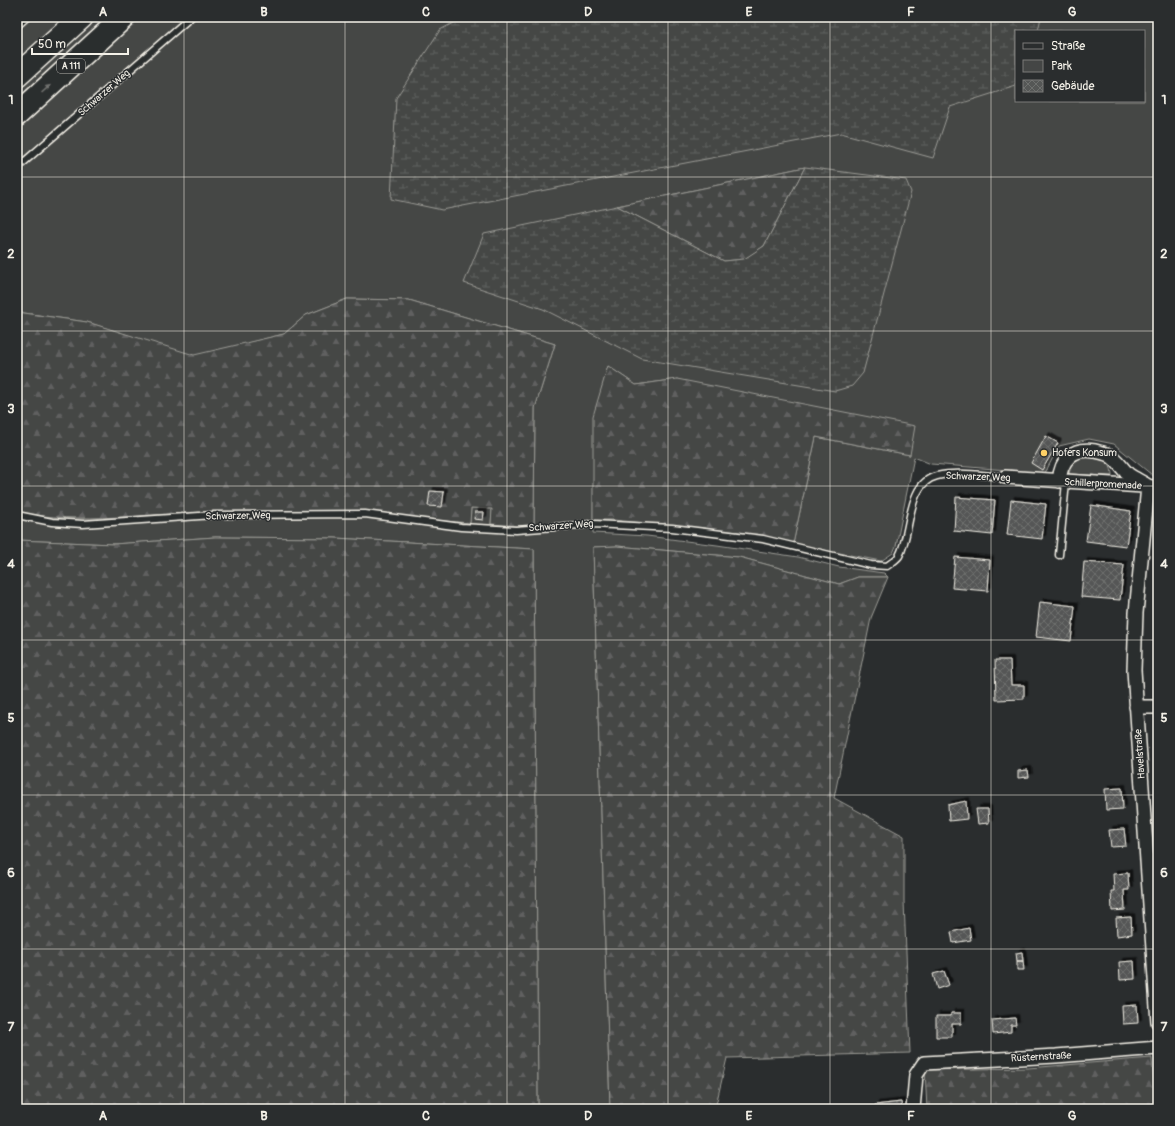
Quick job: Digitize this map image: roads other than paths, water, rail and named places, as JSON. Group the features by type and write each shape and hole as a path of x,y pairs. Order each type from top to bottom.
{"highway":[{"name":"A 111","path":"17,76 82,17"},
{"name":"A 111","path":"17,115 124,17"}],"street":[{"name":"Schillerpromenade","path":"1062,482 1060,472 1064,461 1070,454 1077,451 1091,450 1109,455 1129,474 1153,486"},
{"name":"Schwarzer Weg","path":"1005,477 1044,480"},
{"name":"Schillerpromenade","path":"1044,480 1153,486"},
{"name":"Havelstraße","path":"1153,486 1133,649 1136,707 1153,881 1158,1022"},
{"path":"1136,707 1158,707"},
{"name":"Rüsternstraße","path":"913,1109 916,1075 924,1063 1056,1056 1158,1048"}],"lane":[{"path":"17,26 27,17"},
{"name":"Schwarzer Weg","path":"17,168 191,17"},
{"name":"Schwarzer Weg","path":"17,515 52,522 83,524 214,515 365,514 461,526 516,530 593,524 672,528 763,539 871,565 887,566 898,557 904,544 916,494 926,481 936,476 952,474 1005,477"},
{"path":"1059,555 1062,482"}],"place":[{"name":"Hofers Konsum","path":"1044,453"}]}
